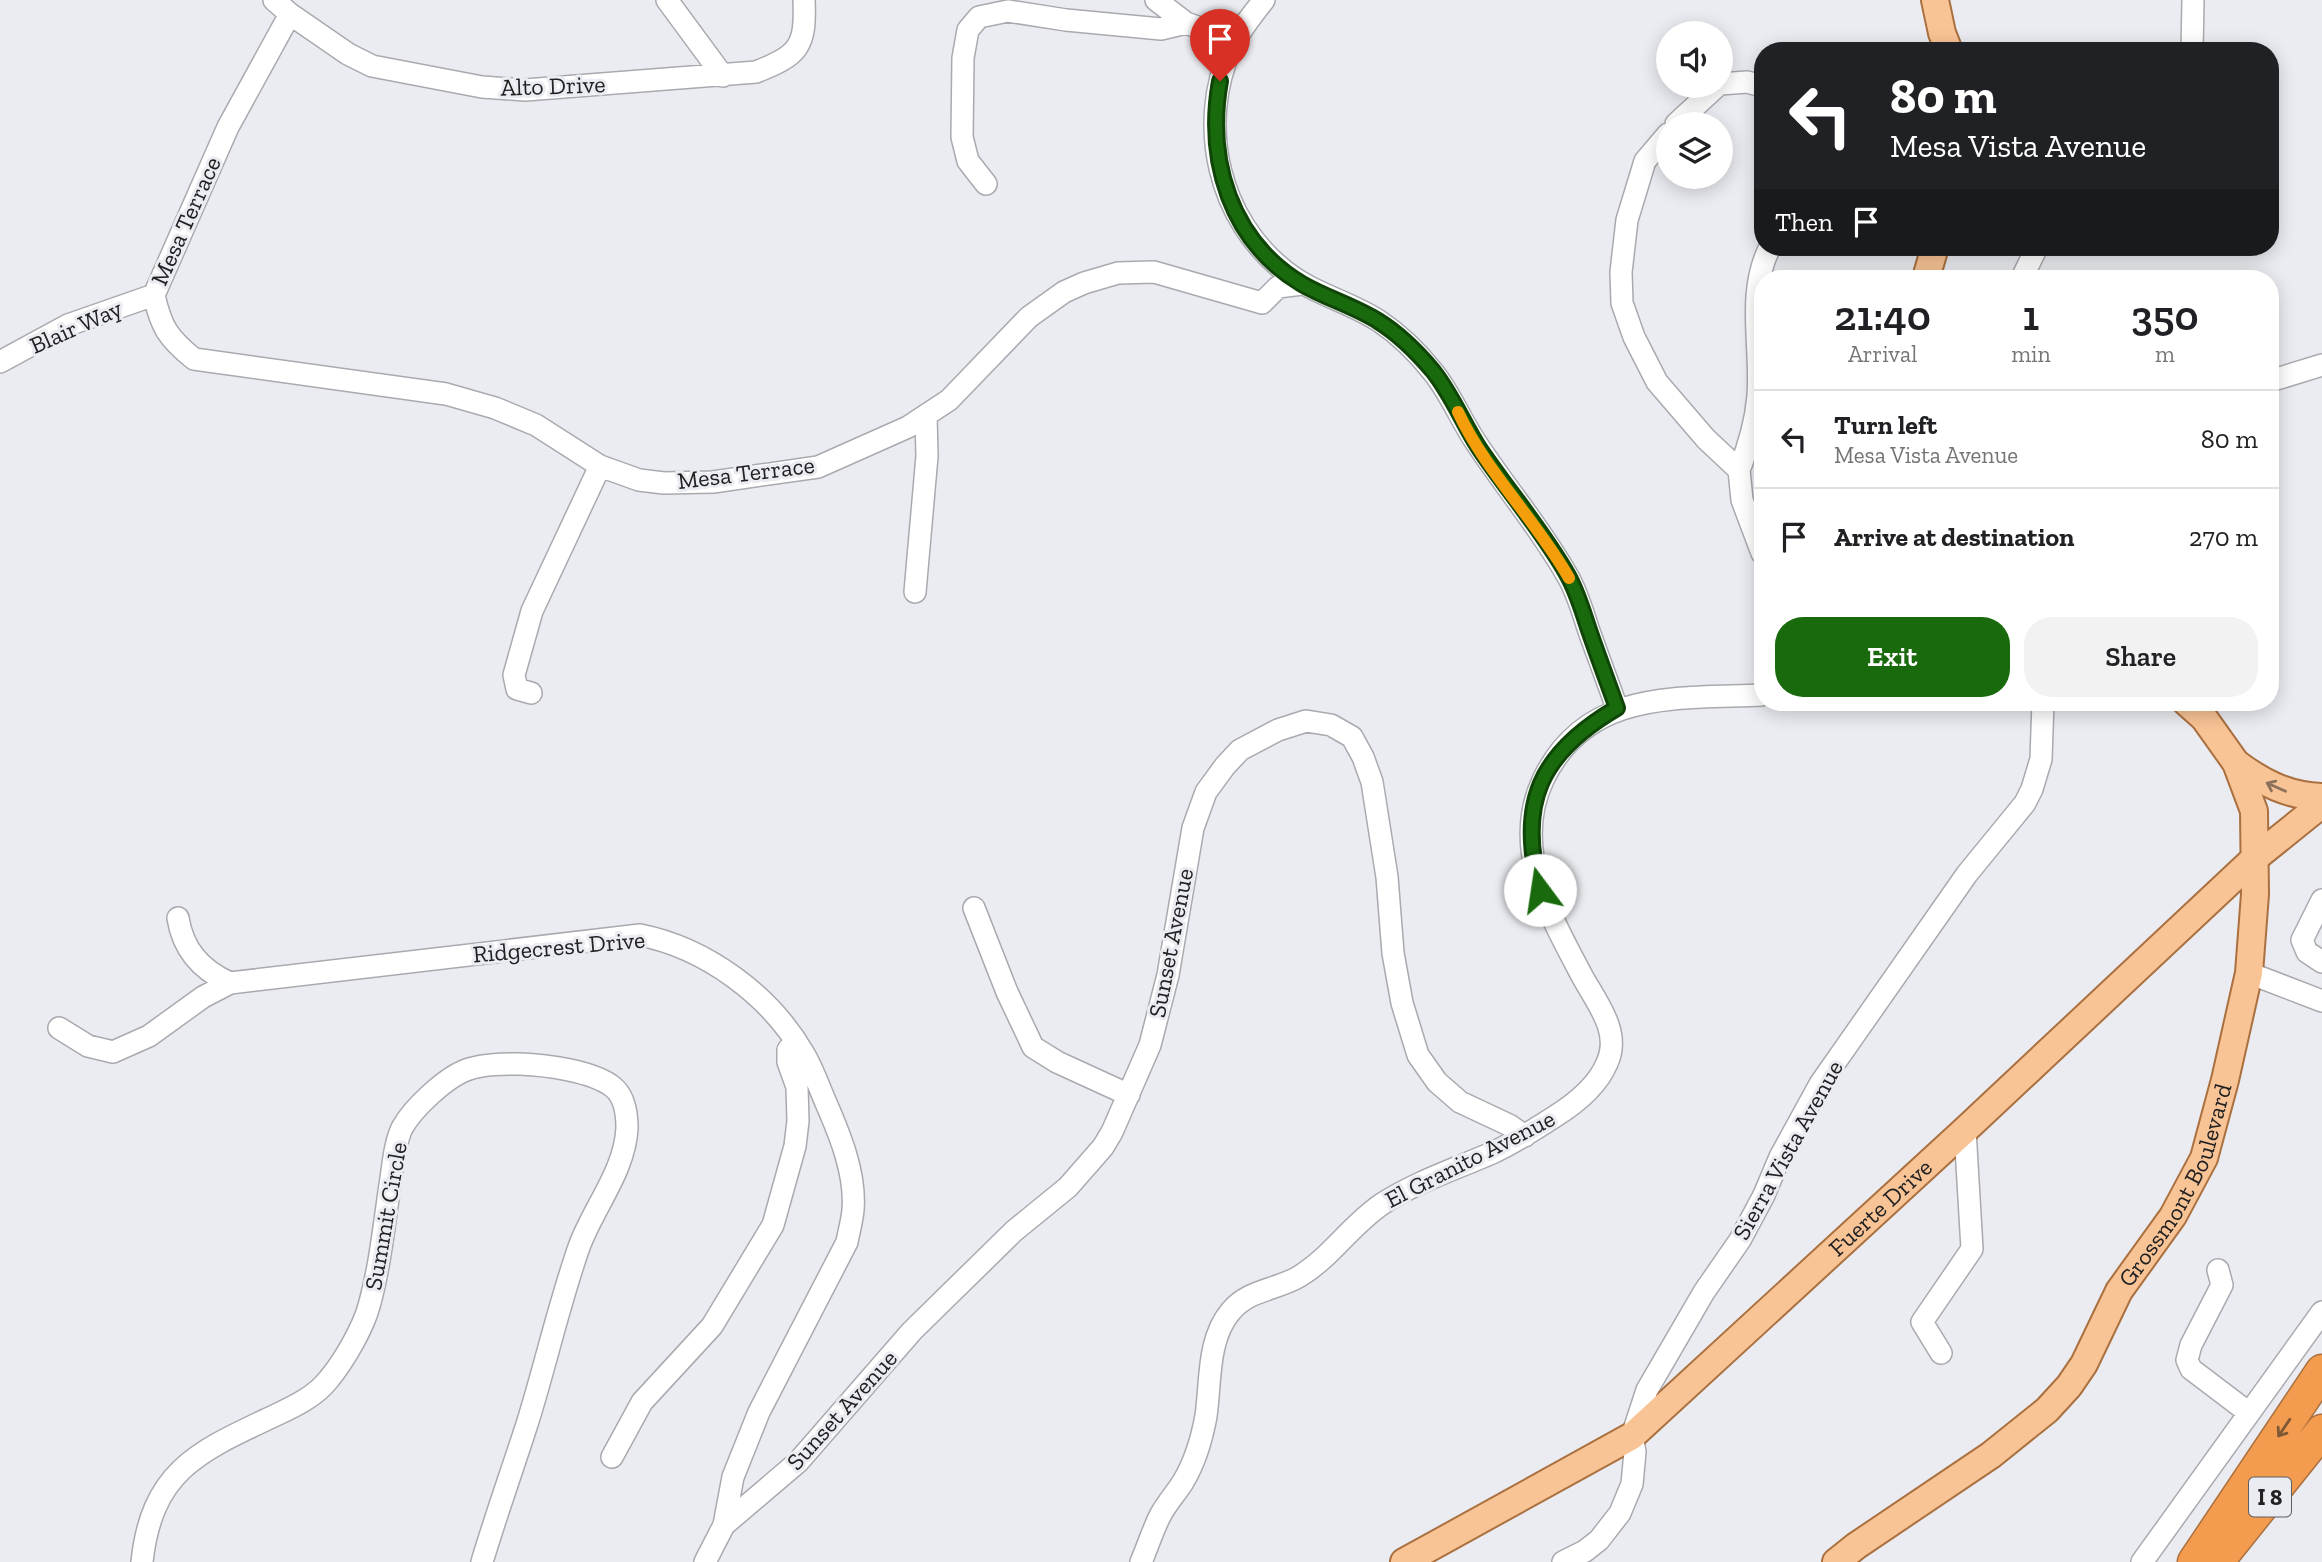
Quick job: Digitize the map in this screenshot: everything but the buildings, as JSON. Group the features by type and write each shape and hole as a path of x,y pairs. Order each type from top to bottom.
{"highway":[{"path":"2194,1562 2322,1371"},
{"name":"I 8","path":"2217,1562 2322,1432"}],"main road":[{"path":"1935,0 1946,42"},
{"name":"Grossmont Boulevard","path":"1836,1562 1991,1455 2046,1410 2069,1386 2084,1364 2119,1291 2173,1216 2204,1158 2249,973 2255,858 2254,811 2236,763 2196,711"},
{"path":"2236,763 2258,779 2283,791 2322,797"},
{"name":"Fuerte Drive","path":"1404,1562 1632,1436 1965,1130 2255,858 2322,803"}],"street":[{"path":"667,0 723,76"},
{"name":"Alto Drive","path":"282,7 348,54 372,66 482,87 525,90 756,72 795,52 806,28 804,0"},
{"path":"1156,0 1186,23 1237,37"},
{"path":"1264,0 1237,37 1225,63 1216,101 1215,142 1222,178 1235,211 1269,258 1302,284 1378,320 1399,336 1434,373 1457,408 1465,427 1568,576 1581,603 1617,708"},
{"path":"2192,42 2193,0"},
{"name":"Mesa Terrace","path":"282,7 154,295 160,322 173,342 194,359 446,394 495,408 536,425 600,466 639,480 664,483 713,482 818,467 908,427 949,400 1046,303 1084,283 1118,273 1154,272 1262,303 1278,287 1302,284"},
{"path":"986,184 968,161 962,137 963,58 968,30 979,17 1007,11 1161,29 1186,23"},
{"path":"1733,84 1754,84"},
{"path":"1689,112 1705,98"},
{"path":"1656,148 1645,161 1628,220 1621,272 1622,303 1634,337 1657,382 1706,439 1739,470"},
{"name":"Blair Way","path":"0,362 68,325 154,295"},
{"path":"2279,378 2322,365"},
{"path":"915,592 927,456 926,415"},
{"path":"1754,416 1739,470 1742,500 1754,532"},
{"path":"531,693 517,690 514,675 532,611 600,466"},
{"name":"El Granito Avenue","path":"1141,1562 1161,1516 1185,1479 1199,1446 1215,1345 1220,1330 1233,1309 1250,1296 1294,1280 1314,1268 1368,1214 1397,1195 1525,1136 1583,1096 1608,1063 1611,1051 1606,1019 1540,890 1532,859 1530,840 1535,801 1551,764 1573,738 1617,708 1665,699 1754,695"},
{"name":"Sierra Vista Avenue","path":"1563,1562 1586,1551 1600,1540 1620,1513 1632,1484 1632,1436 1647,1390 1704,1292 1740,1240 1780,1157 1820,1084 1967,874 2025,803 2032,789 2040,759 2043,711"},
{"name":"Sunset Avenue","path":"705,1562 723,1525 798,1462 912,1331 1014,1231 1068,1187 1103,1147 1150,1045 1168,975 1193,828 1206,793 1240,750 1279,730 1306,721 1331,725 1352,737 1372,782 1387,877 1393,953 1402,1003 1418,1055 1437,1082 1460,1102 1509,1125 1525,1136"},
{"path":"2322,900 2302,940 2307,952 2322,962"},
{"path":"974,908 1007,992 1034,1047 1056,1062 1129,1095"},
{"path":"178,918 190,954 212,976 230,984"},
{"name":"Ridgecrest Drive","path":"59,1028 88,1046 113,1052 149,1037 202,997 230,984 640,935 669,941 719,967 757,996 781,1020 805,1054 837,1128 853,1182 853,1211 847,1242 759,1412 733,1477 723,1525"},
{"path":"2249,973 2322,1001"},
{"path":"611,1457 642,1402 712,1326 773,1225 795,1146 798,1121 797,1087 788,1062 788,1050 795,1041"},
{"name":"Summit Circle","path":"142,1562 152,1509 166,1487 192,1460 222,1439 311,1396 328,1381 347,1352 369,1309 395,1155 402,1129 418,1108 445,1083 467,1069 498,1064 532,1065 594,1076 615,1088 624,1102 626,1129 620,1162 586,1227 571,1269 528,1422 482,1562"},
{"path":"1941,1353 1922,1322 1972,1249 1965,1130"},
{"path":"2218,1270 2222,1285 2191,1345 2187,1360 2191,1369 2249,1413"},
{"path":"2142,1562 2322,1312"}],"slow traffic":[{"path":"1458,412 1465,427 1569,578"}],"route":[{"path":"1220,81 1214,121 1218,162 1228,195 1243,226 1269,258 1285,272 1302,284 1378,320 1418,354 1446,390 1465,427 1498,476 1546,541 1581,603 1617,708 1573,738 1551,764 1542,782 1531,820 1530,840 1540,890"}]}
